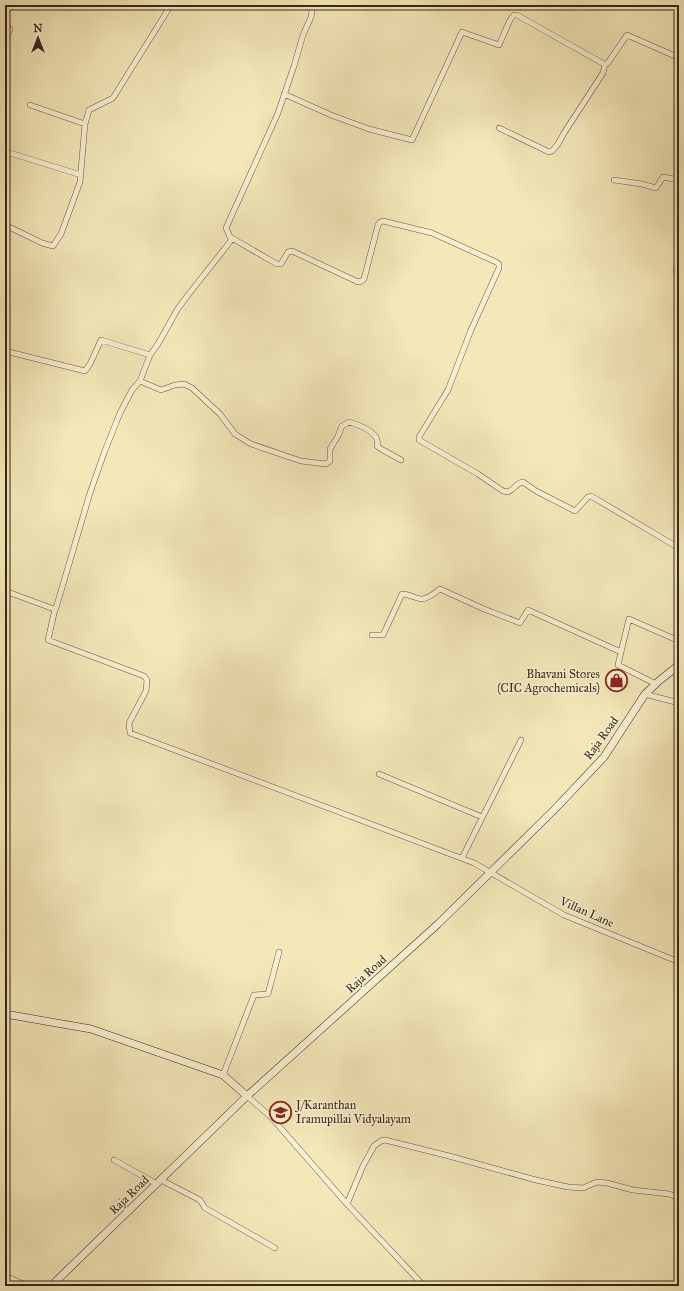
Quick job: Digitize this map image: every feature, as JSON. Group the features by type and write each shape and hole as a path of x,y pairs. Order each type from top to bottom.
{"street":[{"path":"5,225 42,243 53,246 61,234 80,182 85,124 89,110 113,98 170,5"},
{"path":"5,591 29,601 55,609 83,515 104,453 120,413 132,390 140,381 150,355 158,344 177,310 230,242 230,237 226,228 278,113 311,17 313,5"},
{"path":"284,94 331,116 368,129 412,140 462,32 499,45 510,20 514,15 517,15 606,64"},
{"path":"5,42 10,29"},
{"path":"499,128 549,152 552,151 603,74 606,64 627,35 675,56 679,48"},
{"path":"30,105 85,124"},
{"path":"10,153 81,175"},
{"path":"614,180 642,184 656,188 663,176 679,180"},
{"path":"230,237 277,264 281,264 288,252 292,251 358,282 362,282 364,279 378,225 383,221 432,233 499,264 499,268 471,330 448,390 419,437 419,440 478,474 503,491 511,491 518,484 523,482 536,491 575,511 588,496 591,496 679,548"},
{"path":"5,351 85,371 90,364 100,340 150,355"},
{"path":"140,381 162,390 175,385 184,384 192,388 220,414 235,434 251,444 301,461 326,464 330,461 330,449 342,426 349,422 370,431 376,436 378,442 377,446 401,460"},
{"path":"372,635 383,635 402,594 408,594 422,599 430,596 440,589 469,603 520,623 528,610 622,652"},
{"name":"Villan Lane","path":"55,609 48,640 144,676 147,680 146,691 129,723 130,733 462,858 491,871 564,915 679,962"},
{"path":"656,684 618,664 629,619 679,641"},
{"name":"Raja Road","path":"52,1286 247,1096 438,924 555,808 604,757 645,694 679,665"},
{"path":"645,694 679,703"},
{"path":"462,858 521,740"},
{"path":"379,774 482,817"},
{"path":"223,1075 254,995 268,994 279,952"},
{"path":"5,1014 92,1029 223,1075 270,1117 347,1204 424,1286"},
{"path":"347,1204 363,1166 374,1146 381,1140 568,1187 583,1188 596,1182 607,1183 633,1190 669,1194 679,1198"},
{"path":"114,1160 200,1200 205,1208 275,1248"},
{"path":"5,1276 28,1286"}],"place":[{"name":"Bhavani Stores (CIC Agrochemicals)","path":"616,681"},
{"name":"J/Karanthan Iramupillai Vidyalayam","path":"280,1112"}]}
